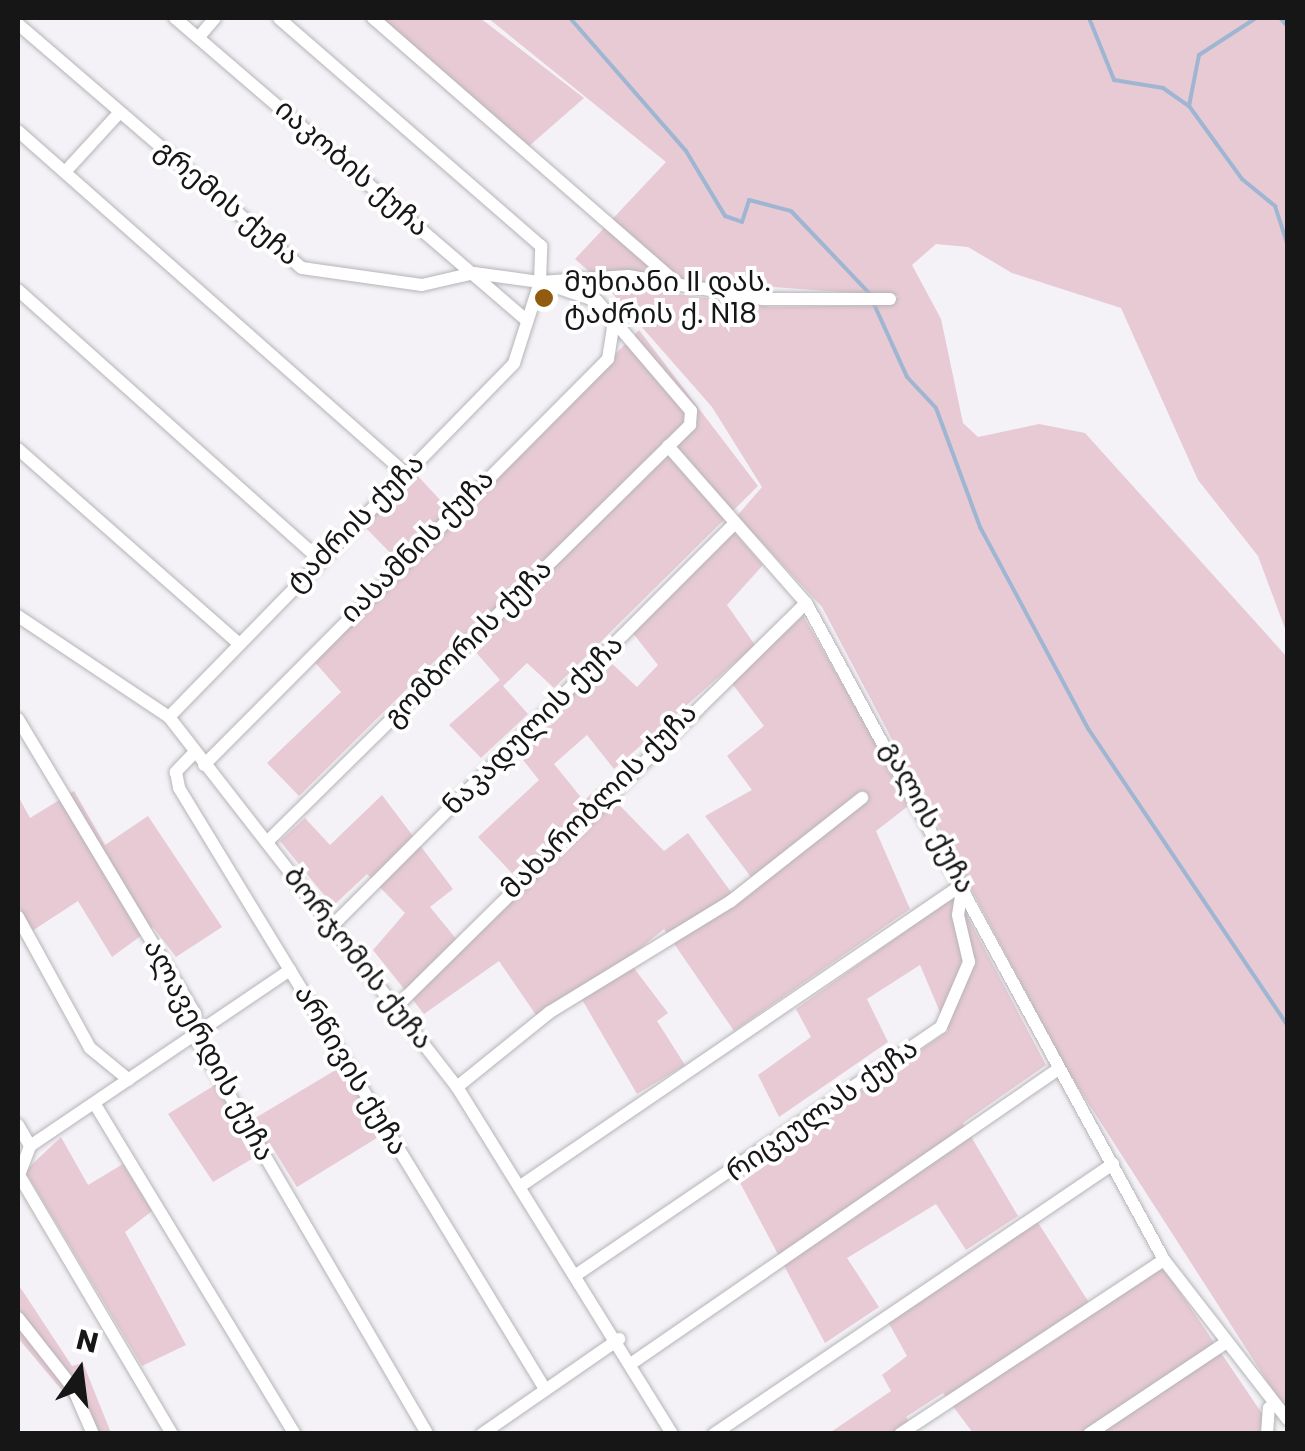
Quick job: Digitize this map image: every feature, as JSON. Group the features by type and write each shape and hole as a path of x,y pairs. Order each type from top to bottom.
{"street":[{"name":"იაკობის ქუჩა","path":"175,18 528,322"},
{"path":"199,38 215,18"},
{"path":"279,18 541,246 540,282"},
{"path":"373,18 677,284"},
{"name":"გრემის ქუჩა","path":"18,24 302,268 422,286 474,273"},
{"path":"65,172 119,112"},
{"path":"18,130 404,474"},
{"path":"474,273 540,282 677,284 762,299 890,299"},
{"path":"540,282 597,301 691,411 690,425 668,446"},
{"name":"ტაძრის ქუჩა","path":"169,717 237,642 514,362 540,282"},
{"path":"18,290 318,559"},
{"name":"იასამნის ქუჩა","path":"204,765 608,359 614,321"},
{"name":"გალის ქუჩა","path":"668,446 806,603 963,884 1057,1070 1164,1260 1269,1408 1288,1420"},
{"name":"გომბორის ქუჩა","path":"268,841 668,446"},
{"path":"18,449 237,642"},
{"name":"ნაკადულის ქუჩა","path":"332,926 734,524"},
{"name":"მახარობლის ქუჩა","path":"398,1005 806,603"},
{"name":"ბორჯომის ქუჩა","path":"18,616 169,717 398,1005 457,1087 635,1361 672,1434"},
{"name":"ალავერდის ქუჩა","path":"18,719 195,1014 196,1038 428,1434"},
{"name":"არწივის ქუჩა","path":"194,752 176,772 180,788 545,1389"},
{"path":"457,1087 550,1012 731,902 862,798"},
{"path":"522,1186 963,884"},
{"name":"რიცეულას ქუჩა","path":"576,1275 942,1028 969,962 958,915 963,884"},
{"path":"18,917 90,1048 129,1080"},
{"path":"30,1146 96,1106 290,970"},
{"path":"635,1361 1057,1070"},
{"path":"96,1106 295,1434"},
{"path":"18,1125 30,1146 23,1195 172,1434"},
{"path":"714,1434 1113,1164"},
{"path":"900,1434 1164,1260"},
{"path":"18,1318 73,1388 93,1434"},
{"path":"482,1434 619,1339"},
{"path":"1089,1434 1224,1344"},
{"path":"1267,1434 1269,1408"}],"shaded area":[{"path":"378,18 480,18 584,98 528,147"},
{"path":"488,18 1287,18 1287,634 1258,556 1198,480 1121,308 1012,273 968,247 936,244 912,265 941,319 963,423 978,437 1039,424 1085,433 1287,657 1287,1412 1067,1070 822,607 737,516 762,487 712,407 604,284 771,307 890,305 898,296 592,274 575,259 666,162"},
{"path":"639,330 758,486 554,688 527,663 503,686 528,714 481,758 449,725 500,680 461,635 299,796 267,763 341,692 312,659 406,569 363,525 415,473 456,517"},
{"path":"734,532 763,565 727,605 755,645 614,769 587,735 554,764 584,801 600,785 664,851 688,833 731,892 751,877 705,816 752,790 727,756 764,726 731,682 803,616 912,803 876,831 910,909 734,1031 664,929 627,959 668,1013 657,1021 685,1065 637,1094 577,991 536,1015 499,961 424,1014 373,950 405,913 367,874 333,906 280,841 305,818 330,845 382,795 453,889 430,907 462,946 523,885 478,837 539,780 515,750 607,659 637,687 658,665 632,632"},
{"path":"74,791 105,845 148,816 222,927 176,957 153,927 112,957 78,901 32,931 18,905 18,796 30,818"},
{"path":"956,895 1046,1065 963,1123 1018,1216 966,1250 936,1204 847,1258 879,1307 825,1343 737,1177 948,1031 920,965 867,999 888,1042 779,1117 758,1075 811,1037 796,1009"},
{"path":"344,1065 385,1133 297,1187 272,1147 213,1182 168,1114 218,1083 242,1126"},
{"path":"61,1137 88,1185 123,1164 152,1211 125,1232 186,1345 142,1366 25,1171"},
{"path":"1037,1221 1095,1312 1163,1267 1263,1415 1261,1433 973,1433 943,1393 906,1417 916,1433 828,1434 891,1391 882,1375 907,1356 887,1320"},
{"path":"18,1284 72,1366 83,1363 111,1433 98,1433 18,1338"}],"waterway":[{"path":"570,18 686,151 725,216 742,222 749,200 791,211 869,293"},
{"path":"1089,18 1114,80 1163,88 1189,106 1242,179 1275,206 1288,246"},
{"path":"1189,106 1199,55 1256,18"},
{"path":"1280,18 1288,27"},
{"path":"873,302 907,377 936,408 980,527 1089,730 1288,1026"}],"place":[{"name":"მუხიანი II დას. ტაძრის ქ. N18","path":"544,298"}]}
